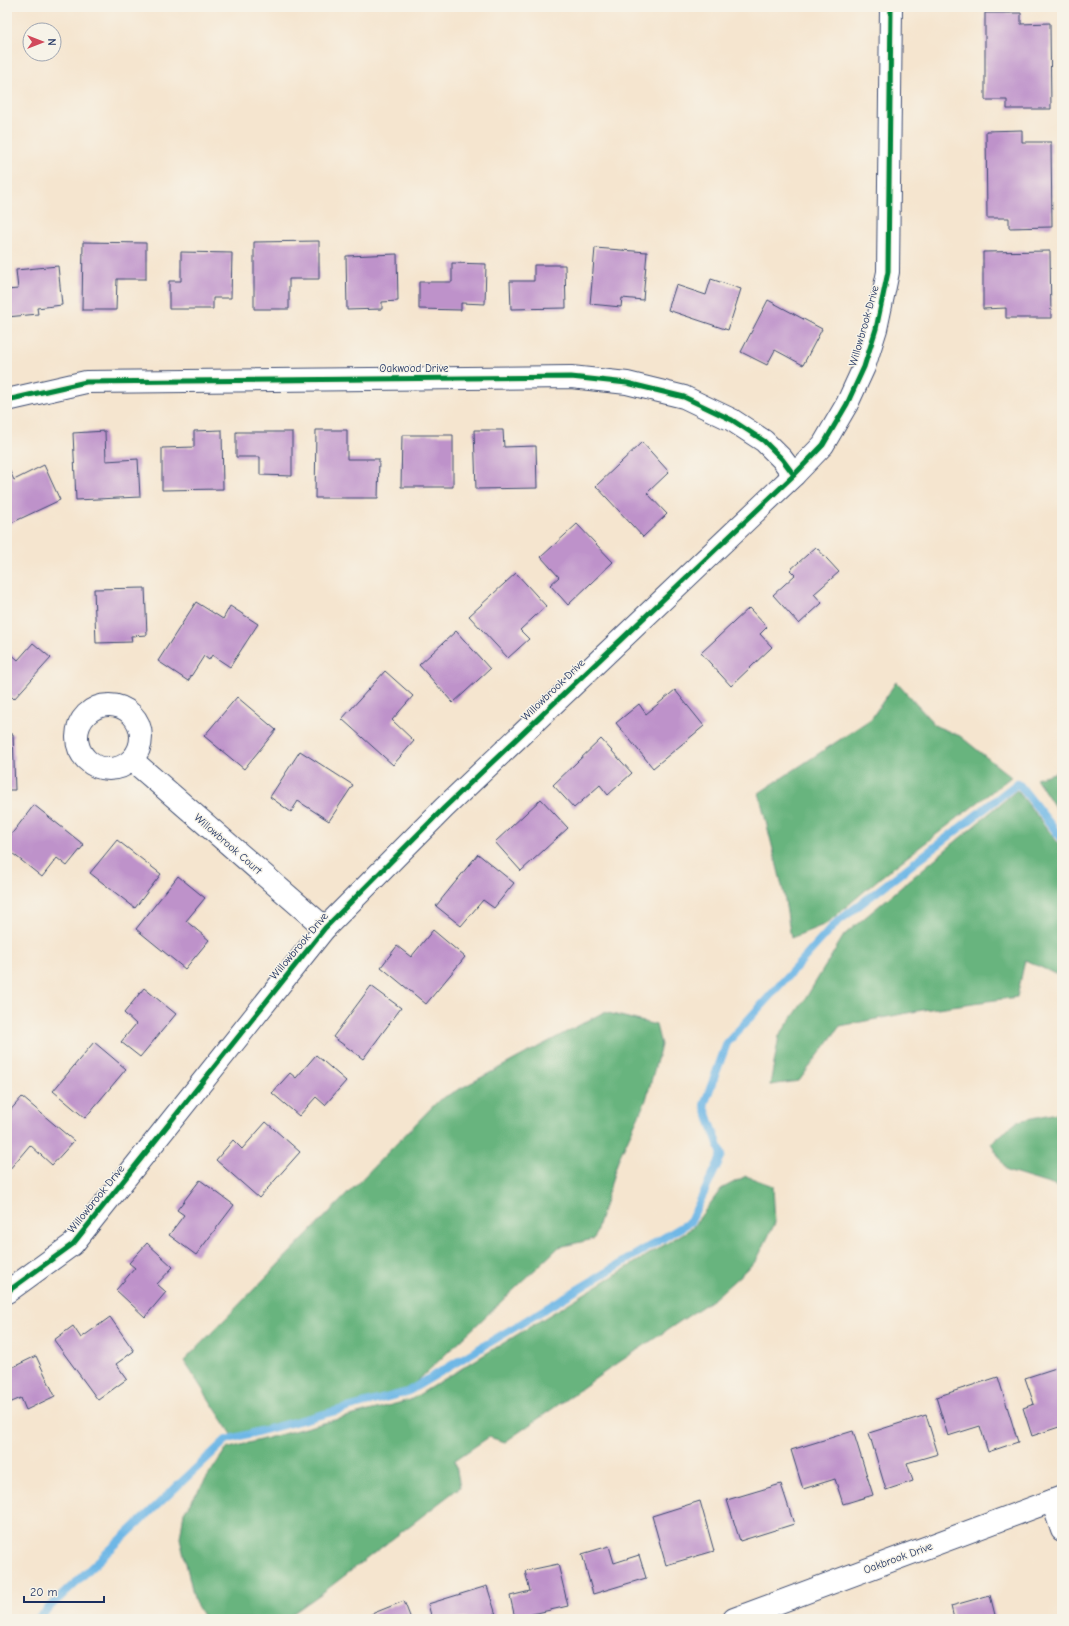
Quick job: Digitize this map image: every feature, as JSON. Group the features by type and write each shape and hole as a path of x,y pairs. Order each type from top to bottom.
{"street":[{"name":"Willowbrook Drive","path":"7,1292 73,1244 325,928 444,808 794,475 823,445 847,404 864,367 876,329 888,272 891,7"},
{"name":"Oakwood Drive","path":"7,400 86,382 570,377 628,383 684,397 732,420 764,441 782,458 794,475"},
{"name":"Willowbrook Court","path":"132,760 325,928"},
{"path":"1057,1499 1062,1530"},
{"name":"Oakbrook Drive","path":"734,1619 1057,1499"}],"green space":[{"path":"896,682 936,726 960,736 1011,777 881,877 826,924 791,938 784,894 759,793 871,719"},
{"path":"1062,771 1062,818 1036,778"},
{"path":"1017,790 1062,848 1062,977 1025,960 1017,997 923,1010 840,1026 799,1081 770,1085 779,1036 804,1001 844,935"},
{"path":"604,1012 656,1025 661,1045 646,1100 618,1160 594,1239 559,1247 410,1388 233,1436 184,1361 439,1100"},
{"path":"1062,1112 1062,1188 1007,1171 991,1143 1018,1121"},
{"path":"746,1176 773,1186 775,1223 756,1261 715,1298 612,1367 505,1442 489,1437 455,1460 460,1487 322,1593 285,1619 205,1619 195,1602 180,1538 184,1512 226,1449 410,1400 692,1228 721,1189"}],"building":[{"path":"985,13 1021,13 1021,24 1050,23 1051,109 1007,109 1007,100 985,100"},
{"path":"1022,130 1022,142 1051,142 1052,227 1009,228 1009,218 987,218 986,131"},
{"path":"319,241 319,279 289,279 289,309 254,309 254,242"},
{"path":"83,242 146,243 146,279 117,279 116,310 82,310"},
{"path":"595,248 647,252 643,300 622,298 621,307 590,304"},
{"path":"1050,251 1051,318 1006,318 1006,308 983,309 983,252"},
{"path":"181,252 232,253 231,298 213,298 213,309 169,309 169,281 181,281"},
{"path":"397,254 398,301 382,302 382,309 347,310 346,256"},
{"path":"452,263 486,264 485,304 461,303 461,310 419,309 419,282 452,282"},
{"path":"534,265 565,265 566,308 511,309 510,281 534,281"},
{"path":"58,266 62,305 37,308 38,314 7,317 7,290 18,289 16,270"},
{"path":"711,279 741,289 728,330 668,310 676,285 706,295"},
{"path":"768,300 822,329 803,365 775,350 767,365 741,352"},
{"path":"222,430 223,489 162,490 162,448 194,447 194,431"},
{"path":"316,430 347,430 347,459 379,459 378,498 315,498"},
{"path":"474,430 503,430 504,447 536,446 537,488 476,489"},
{"path":"105,431 106,461 138,459 140,497 76,500 73,433"},
{"path":"236,432 292,432 292,476 260,475 260,457 236,457"},
{"path":"402,435 453,435 453,487 401,487"},
{"path":"642,442 669,472 647,493 667,514 643,537 596,486"},
{"path":"7,465 14,480 44,465 60,500 7,525"},
{"path":"577,524 613,562 568,605 550,585 559,577 541,557"},
{"path":"816,547 839,572 814,594 822,603 799,624 773,595 795,575 790,570"},
{"path":"516,573 546,606 520,630 529,639 508,658 469,616"},
{"path":"145,588 147,635 131,636 132,642 96,643 94,589"},
{"path":"196,602 223,619 230,606 258,624 230,667 212,655 209,660 204,656 188,681 158,661"},
{"path":"749,608 767,627 760,634 772,647 731,686 701,653"},
{"path":"456,631 490,669 453,703 419,665"},
{"path":"33,643 51,658 14,699 7,692 7,650 18,660"},
{"path":"385,671 413,696 392,720 414,741 393,765 342,719"},
{"path":"675,690 704,726 653,768 616,723 639,704 646,714"},
{"path":"237,697 276,730 244,769 204,736"},
{"path":"7,734 13,734 15,790 7,790"},
{"path":"601,739 632,773 608,795 600,785 574,808 553,785"},
{"path":"300,751 353,785 329,821 298,801 291,812 270,797"},
{"path":"541,799 568,828 521,871 495,842"},
{"path":"34,805 84,845 67,866 57,858 42,877 7,849 7,840"},
{"path":"117,840 161,874 135,908 90,873"},
{"path":"478,854 514,883 494,908 483,900 461,926 436,906"},
{"path":"178,876 205,898 186,921 209,940 185,969 136,929"},
{"path":"433,930 465,957 426,1004 381,967 397,946 411,957"},
{"path":"371,986 401,1008 363,1059 333,1037"},
{"path":"144,988 176,1014 140,1057 121,1042 136,1024 124,1013"},
{"path":"94,1042 126,1069 85,1118 53,1091"},
{"path":"316,1055 346,1081 325,1105 316,1097 299,1116 272,1093 290,1073 296,1078"},
{"path":"22,1097 74,1141 52,1165 30,1145 9,1170 7,1168 7,1114"},
{"path":"266,1122 300,1152 259,1198 216,1160 233,1140 242,1149"},
{"path":"200,1180 234,1205 196,1255 169,1235 184,1215 177,1210"},
{"path":"147,1243 173,1267 157,1284 166,1292 145,1317 116,1290 135,1268 129,1263"},
{"path":"110,1317 134,1351 116,1364 127,1379 98,1400 54,1340 73,1326 81,1338"},
{"path":"36,1356 55,1396 26,1410 21,1398 7,1404 7,1370"},
{"path":"1062,1366 1062,1426 1032,1436 1023,1408 1034,1404 1025,1378"},
{"path":"998,1377 1018,1442 988,1452 980,1426 948,1436 936,1397"},
{"path":"926,1415 938,1454 907,1463 913,1481 886,1490 869,1433"},
{"path":"853,1431 873,1495 843,1504 835,1479 803,1489 791,1450"},
{"path":"781,1484 794,1524 740,1541 727,1500"},
{"path":"700,1501 714,1551 666,1565 652,1516"},
{"path":"609,1546 614,1563 639,1555 646,1578 593,1594 582,1554"},
{"path":"558,1564 568,1606 515,1618 510,1596 530,1591 525,1571"},
{"path":"487,1586 497,1618 432,1619 428,1604"},
{"path":"990,1595 996,1619 954,1619 951,1606"},
{"path":"404,1601 411,1619 359,1619"}],"waterway":[{"path":"37,1619 226,1440 407,1392 690,1222 722,1155 704,1105 727,1043 836,923 1018,783 1062,839"}],"cycle path":[{"path":"7,1292 73,1244 325,928 444,808 794,475 823,445 847,404 864,367 876,329 888,272 891,7"},
{"path":"7,400 86,382 571,377 627,383 684,397 732,420 764,441 782,459 794,475"}]}
